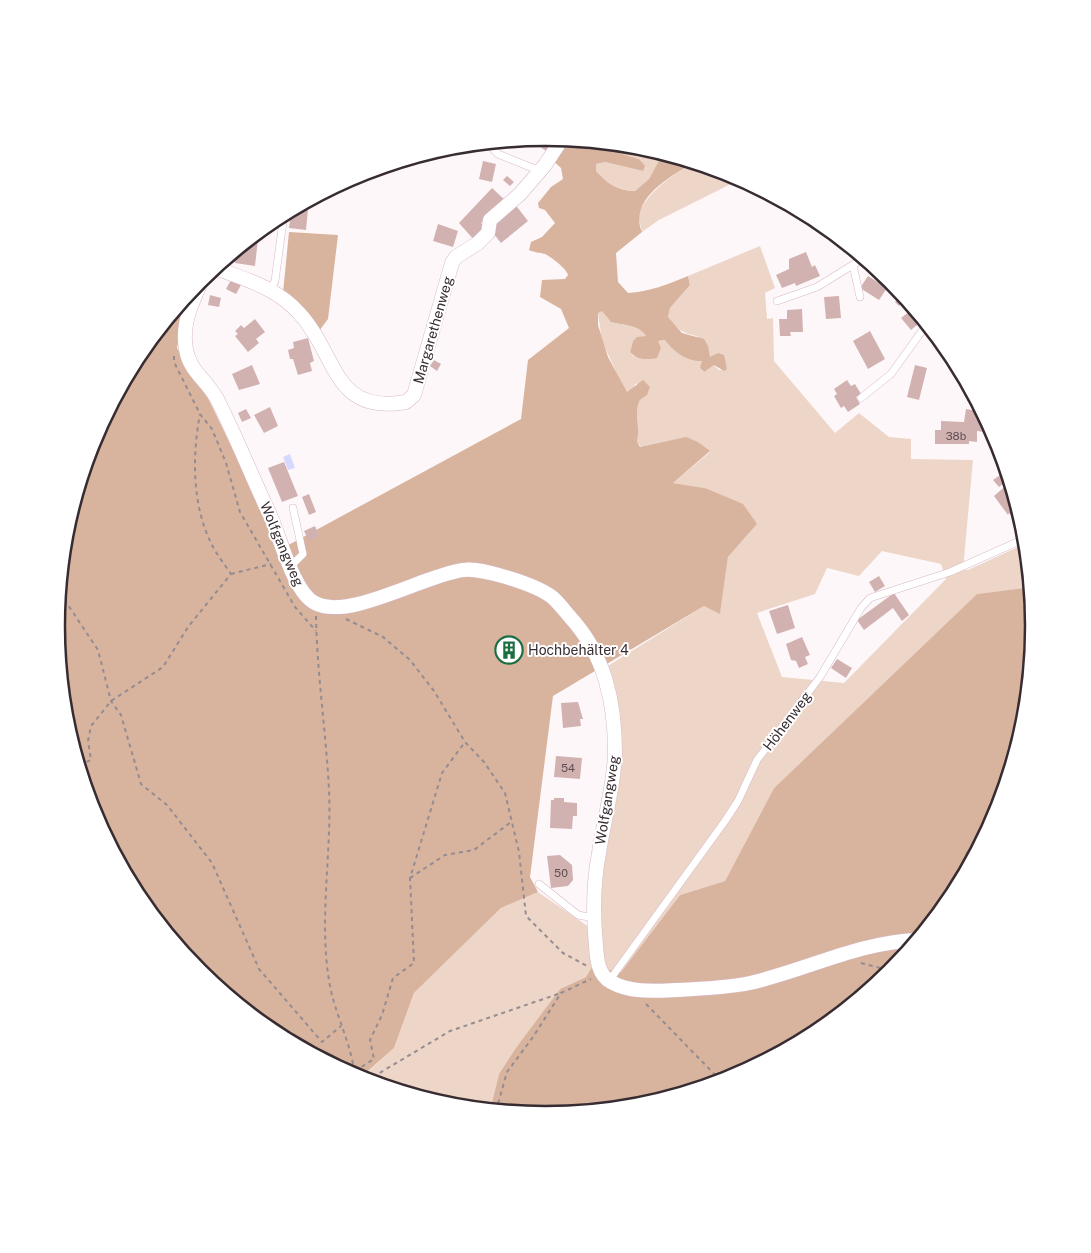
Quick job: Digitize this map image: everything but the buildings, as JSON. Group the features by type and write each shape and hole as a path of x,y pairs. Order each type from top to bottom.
{"street":[{"name":"Margarethenweg","path":"223,271 270,290 298,311 307,322 349,392 370,402 406,402 414,395 452,263 456,257 488,233 490,220 520,194 540,171 557,146"},
{"name":"Wolfgangweg","path":"193,301 184,334 188,361 195,373 216,396 281,540 290,567 303,594 316,604 339,607 366,602 428,578 466,569 519,581 551,596 582,630 599,656 615,742 612,783 598,855 594,918 605,976"},
{"path":"605,976 632,989 641,991 694,989 749,983 864,947 890,941 909,940"}],"lane":[{"path":"493,149 498,154 540,171"},
{"path":"270,290 275,281 283,225"},
{"path":"777,301 816,287 858,262"},
{"path":"853,265 860,297"},
{"path":"861,398 891,374 923,329"},
{"path":"290,567 302,554 293,508"},
{"name":"Höhenweg","path":"605,976 725,821 738,801 757,760 820,676 861,608 870,598 881,593 909,587 950,572 1018,541"},
{"path":"539,884 578,915 594,918"}],"path":[{"path":"85,763 91,760 88,741 91,726 111,701 163,667 188,627 231,574 271,564 240,512 226,463 212,428 200,414 174,362 175,352"},
{"path":"200,414 194,446 198,506 211,544 231,574"},
{"path":"66,602 98,650 111,701 121,714 141,784 167,805 212,863 259,969 322,1042 341,1026"},
{"path":"316,604 318,660 329,789 330,848 326,929 330,986 354,1066"},
{"path":"339,616 383,637 410,660 434,691 465,742 484,762 505,793 519,852 526,916 563,953 605,976"},
{"path":"359,1069 374,1060 370,1040 382,1015 393,978 414,963 410,878 442,773 465,742"},
{"path":"410,878 445,855 474,850 511,822"},
{"path":"965,862 974,843"},
{"path":"857,962 882,969"},
{"path":"376,1075 450,1031 605,976"},
{"path":"632,989 715,1075"},
{"path":"498,1104 506,1072 534,1037 561,993"}],"shaded area":[{"path":"557,146 608,150 639,159 645,166 643,171 605,162 596,164 596,171 613,186 635,191 649,179 659,160 686,168 663,182 646,200 639,220 642,232 616,253 618,282 628,293 666,285 688,276 690,285 670,308 668,317 682,333 704,339 708,346 710,357 718,353 724,355 727,369 724,371 714,365 704,372 700,368 702,361 686,358 672,348 665,340 658,341 661,348 657,358 639,358 630,352 633,341 637,337 646,336 643,332 630,326 611,322 602,311 598,313 598,325 608,357 627,392 643,380 650,387 647,395 640,400 637,410 637,441 640,447 686,437 698,442 710,451 673,483 705,488 743,504 757,524 728,557 720,614 704,606 553,696 530,877 538,892 501,908 414,993 394,1048 367,1072 305,1043 253,1008 229,988 184,943 164,919 129,867 102,810 91,781 81,751 74,720 66,658 65,626 69,564 74,533 81,502 91,472 115,414 129,386 146,360 184,310 177,348 208,398 281,549 521,419 528,360 569,328 561,309 540,297 542,280 565,279 568,275 567,272 547,255 529,250 531,242 542,237 555,223 545,210 539,208 538,203 551,187 563,179 561,168 550,158"},
{"path":"612,151 659,160 649,179 635,191 612,188 596,171 596,164 605,162 643,171 639,159"},
{"path":"686,167 731,184 659,220 642,232 638,215 643,206 654,191"},
{"path":"289,232 338,235 328,319 319,331 283,293"},
{"path":"760,246 775,288 765,293 767,319 773,318 774,361 835,433 859,413 889,437 911,439 911,459 973,460 963,570 968,570 1019,547 1024,588 977,594 774,788 725,881 680,895 621,972 603,969 597,909 615,792 606,667 704,606 720,613 728,557 757,524 705,488 673,483 710,452 698,442 669,441 641,447 637,441 637,410 640,400 647,395 636,383 627,392 602,341 598,313 602,310 611,322 630,326 644,332 647,336 633,341 630,352 633,356 640,358 658,341 665,340 682,354 703,361 700,368 703,372 714,365 719,370 727,369 724,360 709,357 697,336 680,330 668,317 670,308 690,285 688,276","holes":["882,551 941,564 946,579 844,683 782,677 757,613 815,594 827,568 859,576"]},
{"path":"1024,588 1025,658 1017,720 1010,751 1000,781 976,839 962,867 945,893 907,943 862,988 838,1008 786,1043 729,1070 670,1091 608,1103 546,1107 492,1104 499,1074 560,989 586,977 593,965 621,972 680,895 725,881 774,788 977,594"},
{"path":"538,892 589,927 593,965 586,977 560,989 499,1074 492,1104 421,1091 368,1072 394,1048 414,993 501,908"}],"water":[{"path":"290,454 295,468 288,470 283,457"}],"place":[{"name":"Hochbehälter 4","path":"509,650"}]}
